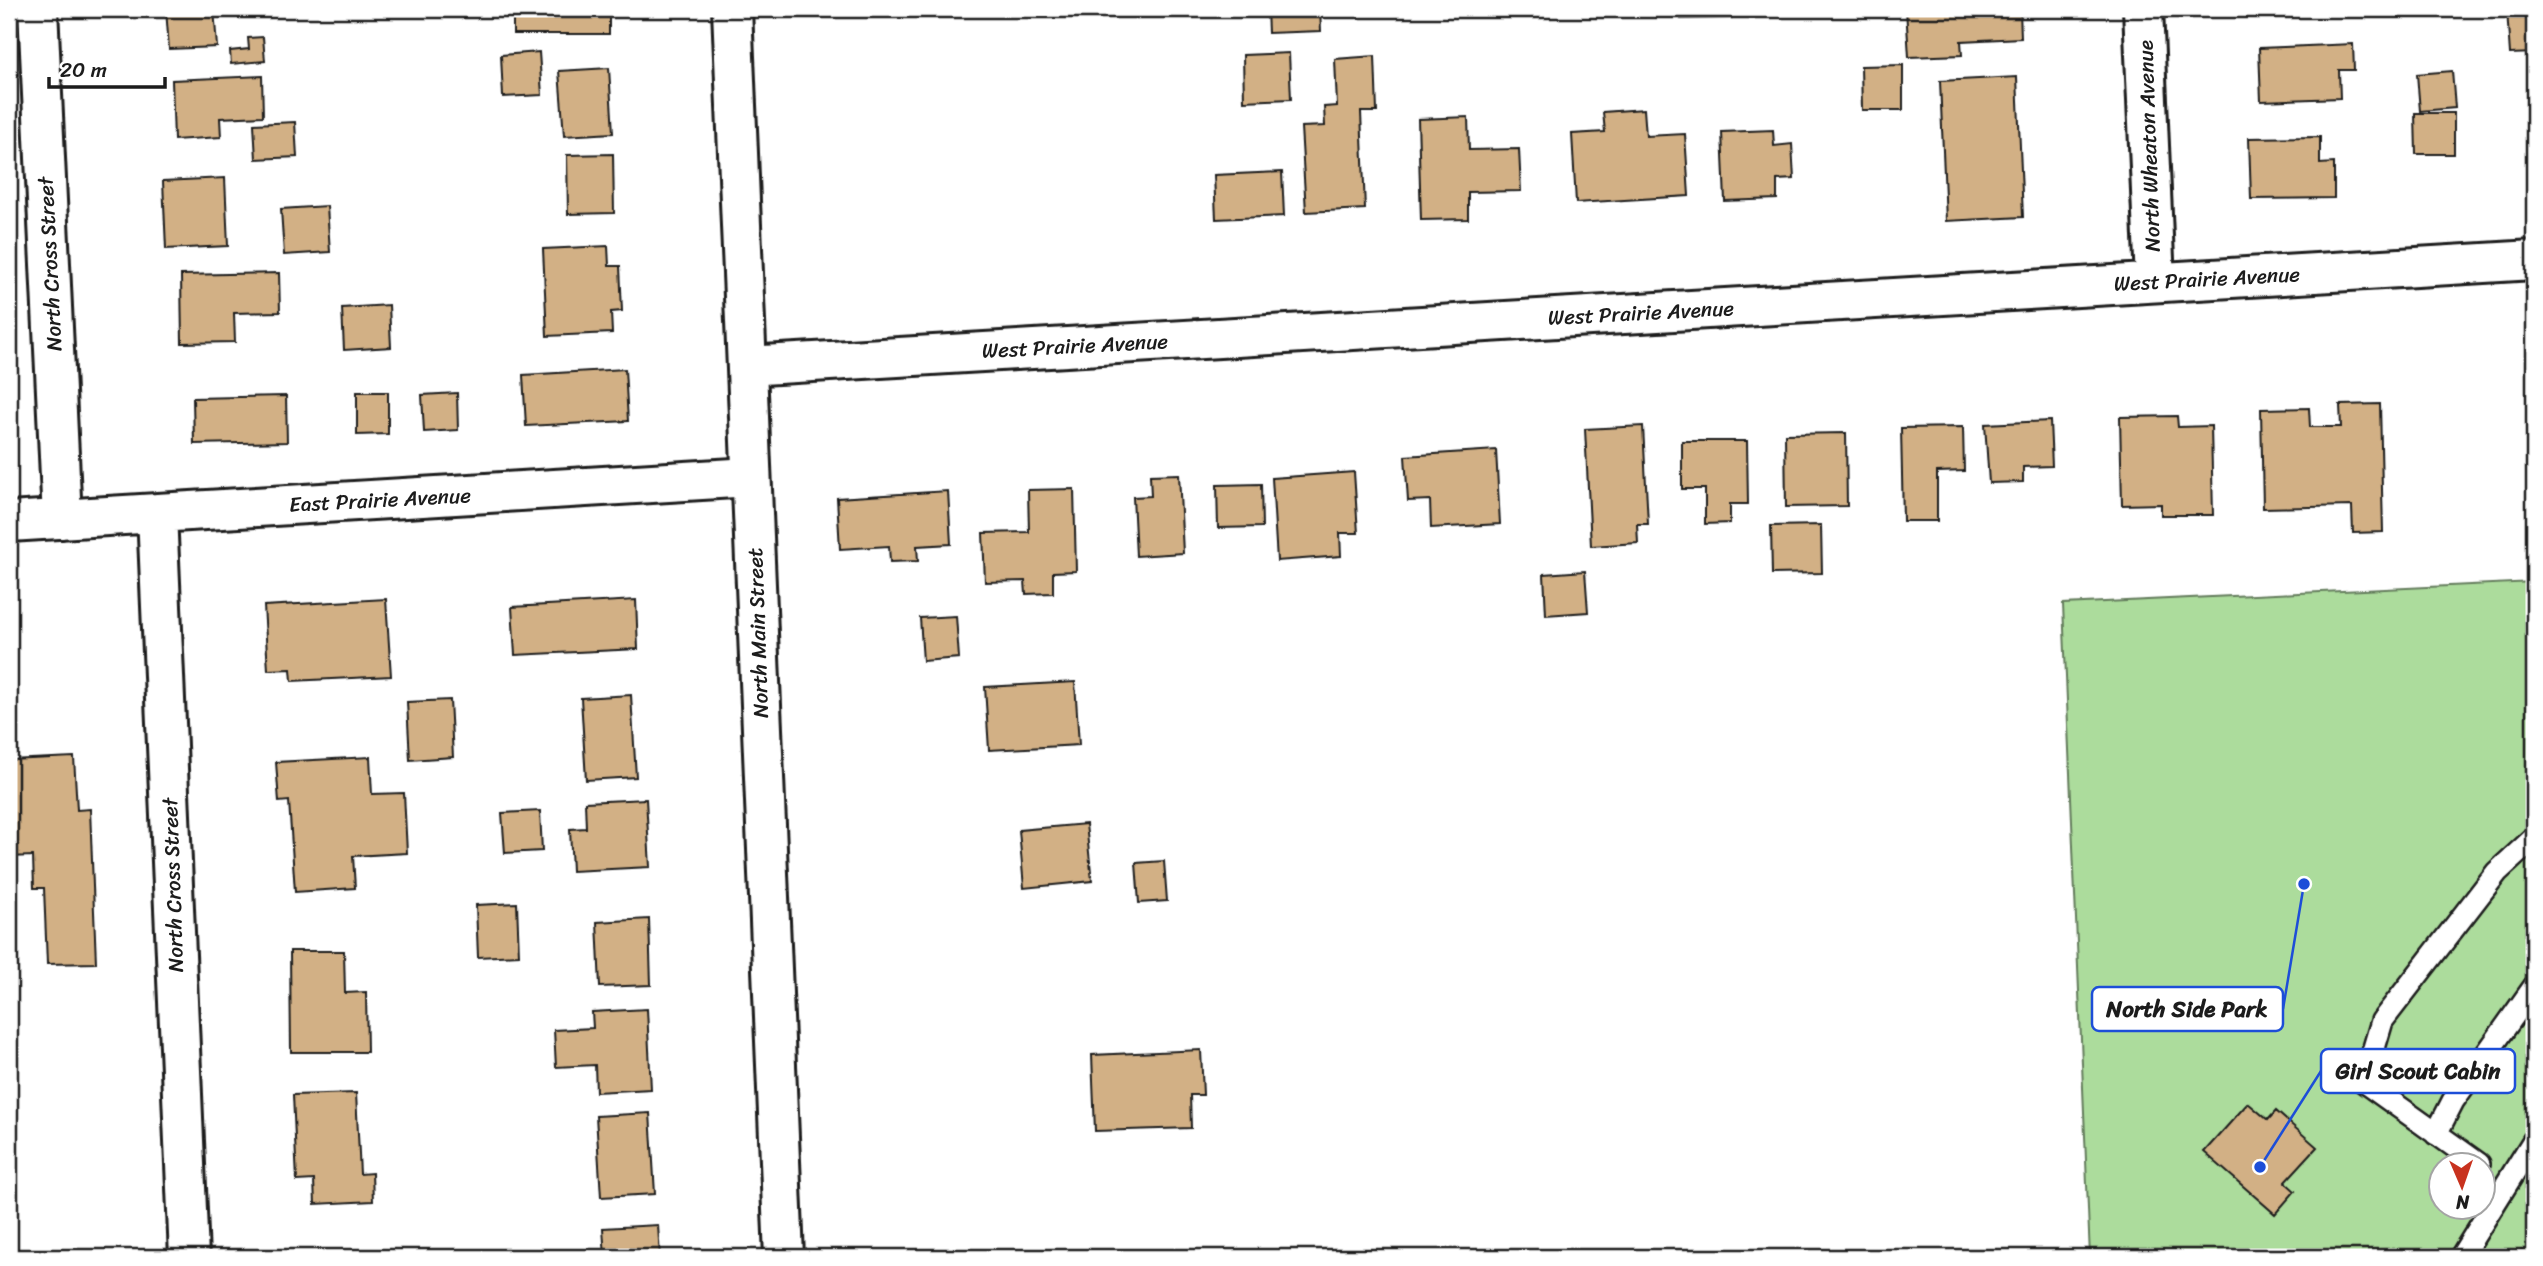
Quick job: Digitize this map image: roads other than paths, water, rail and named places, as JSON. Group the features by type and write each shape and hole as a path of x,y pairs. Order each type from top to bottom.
{"street":[{"name":"North Cross Street","path":"38,9 62,519"},
{"name":"North Main Street","path":"732,9 784,1257"},
{"name":"North Wheaton Avenue","path":"2143,9 2155,282"},
{"name":"West Prairie Avenue","path":"747,366 2534,260"},
{"name":"East Prairie Avenue","path":"9,522 751,477"},
{"name":"North Cross Street","path":"157,513 189,1257"}],"lane":[{"path":"2459,1150 2364,1082 2382,1021 2497,872 2534,838"},
{"path":"2436,1134 2453,1101 2534,987"},
{"path":"2461,1257 2534,1140"},
{"path":"2498,1178 2506,1184"}],"place":[{"name":"North Side Park","path":"2304,884"},
{"name":"Girl Scout Cabin","path":"2260,1167"}]}
